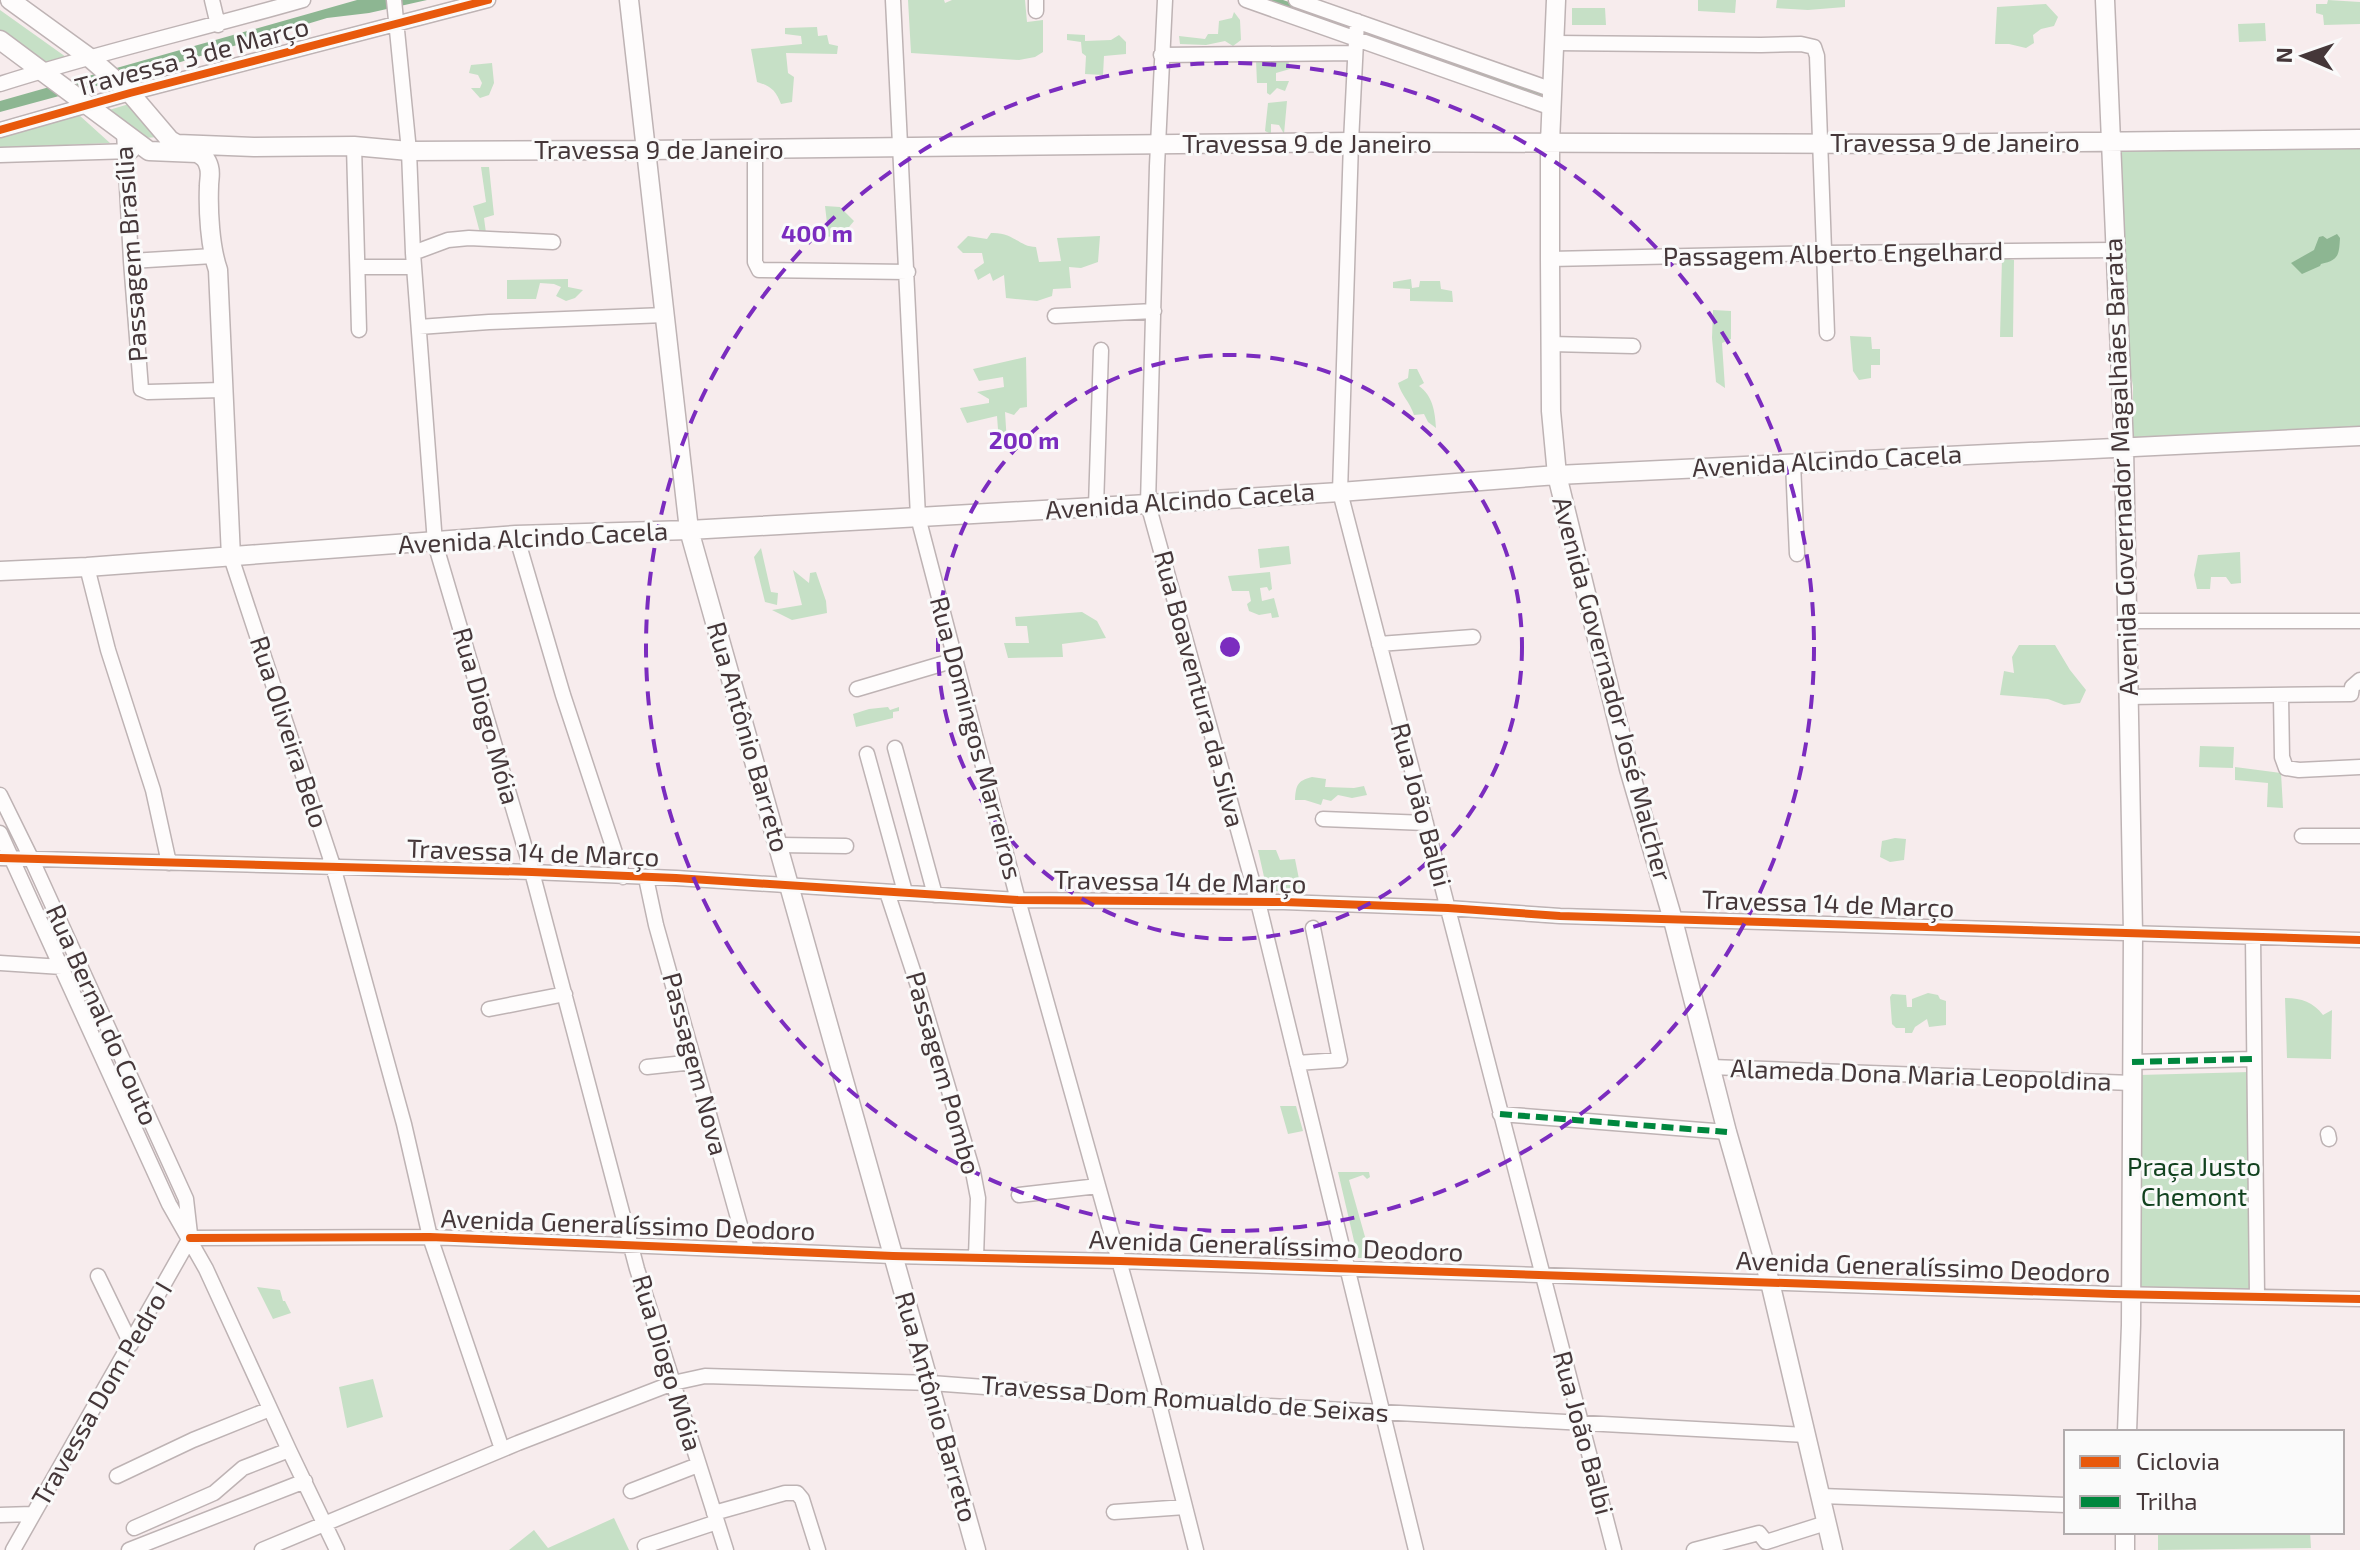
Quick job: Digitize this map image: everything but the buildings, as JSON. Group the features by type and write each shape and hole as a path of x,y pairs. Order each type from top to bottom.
{"main road":[{"path":"10,0 89,58 129,92 170,140 177,144 254,147"},
{"name":"Rua Antônio Barreto","path":"629,0 689,530 931,1383 972,1549"},
{"name":"Avenida Governador José Malcher","path":"1556,0 1550,143 1550,259 1551,411 1557,475 1629,769 1673,920 1727,1132 1770,1282 1833,1550"},
{"name":"Avenida Governador Magalhães Barata","path":"2105,0 2124,447 2133,933 2127,1430"},
{"path":"0,40 149,151"},
{"name":"Travessa 9 de Janeiro","path":"254,147 354,146 409,151 1351,142 1820,144 2360,139"},
{"path":"208,185 216,159 230,152 254,147"},
{"name":"Rua Oliveira Belo","path":"149,151 197,153 203,156 210,169 208,185 213,256 218,270 231,557"},
{"name":"Avenida Alcindo Cacela","path":"0,571 516,535 689,530 1096,507 1557,475 2360,436"}],"street":[{"path":"212,0 218,25"},
{"name":"Travessa 3 de Março","path":"0,84 303,0"},
{"name":"Rua Diogo Móia","path":"394,0 409,151 413,260 435,543 532,872 632,1245 726,1550"},
{"name":"Travessa 3 de Março","path":"0,130 129,92 488,0"},
{"name":"Rua Domingos Marreiros","path":"893,0 918,517 1018,900 1120,1261 1196,1550"},
{"name":"Rua Boaventura da Silva","path":"1165,0 1148,504 1258,902 1416,1550"},
{"path":"1246,0 1552,99"},
{"path":"1296,0 1356,34"},
{"path":"1161,55 1356,34"},
{"name":"Rua João Balbi","path":"1356,34 1340,492 1614,1550"},
{"path":"1555,43 1801,44 1814,47 1817,52 1827,333"},
{"name":"Passagem Brasília","path":"124,132 141,389 148,392 222,390"},
{"path":"354,146 359,330"},
{"path":"755,149 755,262 759,270 908,272"},
{"path":"0,155 149,151"},
{"path":"358,267 413,260 448,240 553,242"},
{"name":"Passagem Alberto Engelhard","path":"1550,259 2116,250"},
{"path":"131,261 213,256"},
{"path":"1055,316 1154,311"},
{"path":"419,327 665,315"},
{"path":"1551,344 1633,346"},
{"path":"1096,507 1101,350"},
{"path":"1793,463 1797,554"},
{"path":"516,535 563,695 623,877"},
{"name":"Rua Oliveira Belo","path":"231,557 333,866 404,1124 430,1237 502,1449"},
{"path":"87,567 108,650 153,790 169,863"},
{"path":"2127,621 2360,621"},
{"path":"1379,644 1473,637"},
{"path":"857,689 955,660"},
{"path":"2127,697 2281,696 2355,700 2352,687 2360,680"},
{"path":"2281,696 2282,757 2286,768 2360,767"},
{"path":"895,748 935,895"},
{"path":"867,754 905,892"},
{"name":"Rua Bernal do Couto","path":"0,795 186,1199 190,1238"},
{"path":"1323,819 1426,823"},
{"name":"Rua Bernal do Couto","path":"0,833 6,858 62,967 169,1204 206,1269 337,1550"},
{"path":"2302,836 2360,836"},
{"path":"779,845 846,846"},
{"name":"Travessa 14 de Março","path":"6,858 532,872 1018,900 1258,902 1673,920 2360,940"},
{"name":"Passagem Nova","path":"646,878 656,925 747,1250"},
{"name":"Passagem Pombo","path":"887,892 973,1172 978,1198 976,1257"},
{"path":"1297,1063 1340,1060 1313,928"},
{"path":"2253,937 2257,1296"},
{"path":"0,963 62,967"},
{"path":"489,1009 565,994"},
{"path":"2132,1062 2253,1059"},
{"path":"647,1067 694,1062"},
{"name":"Alameda Dona Maria Leopoldina","path":"1711,1067 2132,1083"},
{"path":"1500,1114 1727,1132"},
{"path":"1019,1195 1098,1186"},
{"name":"Avenida Generalíssimo Deodoro","path":"190,1238 430,1237 893,1256 2360,1299"},
{"name":"Travessa Dom Pedro I","path":"13,1550 190,1238"},
{"path":"98,1276 131,1344"},
{"name":"Travessa Dom Romualdo de Seixas","path":"262,1550 502,1449 673,1383 705,1376 931,1383 1158,1400 1806,1435"},
{"path":"117,1476 193,1440 270,1409"},
{"path":"134,1528 214,1493 243,1468 289,1450"},
{"path":"631,1491 698,1465"},
{"path":"129,1550 305,1481"},
{"path":"645,1546 785,1493 797,1493 802,1499 818,1550"},
{"path":"1821,1496 2064,1505"},
{"path":"1114,1512 1185,1507"},
{"path":"0,1515 33,1514"},
{"path":"1694,1550 1759,1533 1766,1542 1826,1523"}],"green space":[{"path":"908,0 944,0 945,3 952,0 1025,0 1027,22 1043,20 1043,52 1019,60 911,53"},
{"path":"1698,0 1736,0 1735,13 1698,11"},
{"path":"1777,0 1845,0 1845,7 1808,10 1776,8"},
{"path":"2328,0 2360,2 2360,24 2324,25 2323,15 2316,13 2316,4 2327,4"},
{"path":"2046,4 2058,17 2054,26 2033,35 2034,43 2026,48 1995,44 1997,7"},
{"path":"1572,8 1605,8 1606,25 1572,25"},
{"path":"0,10 66,57 38,66 0,38"},
{"path":"1234,12 1240,20 1241,40 1233,46 1225,41 1206,45 1180,44 1179,36 1205,39 1208,34 1218,34 1219,21 1232,18"},
{"path":"2265,23 2266,41 2239,42 2238,24"},
{"path":"817,27 818,36 827,35 829,44 838,46 837,54 786,53 788,73 794,77 792,102 781,104 772,90 757,82 751,49 802,44 801,36 785,34 785,28"},
{"path":"1067,34 1085,35 1085,41 1111,40 1119,35 1126,42 1126,54 1104,56 1103,75 1085,74 1086,56 1082,53 1081,42 1067,40"},
{"path":"1288,59 1290,69 1276,73 1276,81 1289,81 1285,91 1277,88 1270,95 1267,93 1267,83 1257,83 1256,60"},
{"path":"492,63 494,83 489,95 480,98 471,88 480,88 482,83 478,75 469,73 471,65"},
{"path":"1287,101 1284,134 1279,125 1271,124 1271,134 1265,131 1268,103"},
{"path":"129,104 159,137 144,138 109,110"},
{"path":"79,115 110,143 0,148 0,137"},
{"path":"2360,146 2360,430 2133,440 2121,149"},
{"path":"481,167 489,167 494,215 484,218 486,233 480,233 473,206 486,202"},
{"path":"825,206 840,207 854,221 840,238 824,236 827,223"},
{"path":"991,233 1036,247 1039,262 1061,261 1057,238 1100,236 1098,262 1081,268 1069,267 1071,288 1053,289 1052,296 1037,301 1006,298 1004,275 993,281 990,273 978,280 974,270 984,263 982,253 963,253 957,247 968,236 987,239"},
{"path":"2002,258 2014,260 2013,337 2000,337"},
{"path":"568,279 568,287 583,290 566,301 556,296 561,287 540,283 536,299 507,299 507,280"},
{"path":"1411,279 1412,288 1419,287 1420,281 1440,281 1441,289 1452,291 1453,302 1410,301 1410,289 1393,288 1393,282"},
{"path":"1713,310 1731,311 1731,339 1722,343 1725,388 1716,382"},
{"path":"1850,336 1871,337 1872,349 1880,349 1880,365 1871,365 1871,378 1859,380 1853,371"},
{"path":"1026,357 1027,407 1020,408 1014,415 1005,412 1007,443 999,443 997,416 967,423 960,408 989,403 989,399 977,392 1004,387 1003,377 979,381 973,369"},
{"path":"1409,369 1417,369 1424,383 1419,386 1430,399 1436,428 1424,414 1414,415 1399,387 1398,383 1408,378"},
{"path":"1289,546 1291,564 1260,568 1258,549"},
{"path":"761,548 771,592 778,593 777,605 765,602 754,557"},
{"path":"2240,552 2241,583 2231,584 2226,577 2211,577 2210,589 2197,589 2194,575 2198,555"},
{"path":"793,570 809,583 810,573 816,572 827,613 792,620 772,610 802,605"},
{"path":"1270,572 1272,589 1260,588 1262,601 1274,598 1279,617 1272,618 1271,613 1259,615 1249,611 1249,591 1232,591 1228,576"},
{"path":"1082,612 1097,621 1106,638 1062,644 1063,657 1008,658 1004,643 1029,643 1027,626 1016,626 1015,617"},
{"path":"2019,645 2055,645 2086,690 2080,703 2064,705 2048,699 2000,695 2004,671 2014,673 2012,657"},
{"path":"888,707 890,710 899,707 899,711 893,712 893,718 856,727 853,714"},
{"path":"2200,746 2234,747 2233,768 2199,767"},
{"path":"2235,767 2281,773 2283,808 2267,807 2268,783 2235,780"},
{"path":"1312,777 1326,779 1325,787 1364,786 1367,795 1352,798 1338,795 1331,801 1323,799 1321,805 1295,800 1298,784"},
{"path":"1906,839 1904,860 1890,862 1880,857 1882,841"},
{"path":"1258,850 1276,850 1280,860 1295,859 1302,894 1267,890"},
{"path":"1928,993 1946,1001 1946,1025 1929,1027 1927,1019 1912,1033 1905,1033 1905,1028 1896,1028 1892,1024 1892,994 1906,995 1907,1007 1912,1007 1912,999"},
{"path":"2285,998 2306,1002 2323,1015 2332,1010 2331,1059 2287,1058"},
{"name":"Praça Justo Chemont","path":"2250,1072 2252,1290 2136,1291 2139,1075"},
{"path":"1280,1106 1296,1106 1303,1131 1288,1134"},
{"path":"1338,1172 1369,1172 1367,1179 1363,1175 1349,1180 1371,1258 1358,1258"},
{"path":"257,1287 280,1290 291,1313 273,1319"},
{"path":"373,1379 383,1417 347,1428 339,1387"},
{"path":"614,1518 629,1550 509,1550 534,1530 548,1548"},
{"path":"2158,1534 2310,1534 2311,1548 2158,1550"}],"shaded area":[{"path":"357,0 427,0 369,13 327,18 0,112 0,101"},
{"path":"1264,0 1283,0 1551,90 1551,99"},
{"path":"2337,234 2340,238 2339,249 2331,261 2302,274 2291,263 2314,250 2319,237 2327,239"}],"marked path":[{"path":"2132,1062 2253,1059"},
{"path":"1500,1114 1727,1132"}],"cycle path":[{"path":"0,130 488,0"},
{"path":"0,858 532,872 1018,900 1284,902 1560,916 2360,940"},
{"path":"190,1238 430,1237 893,1256 2360,1299"}]}
